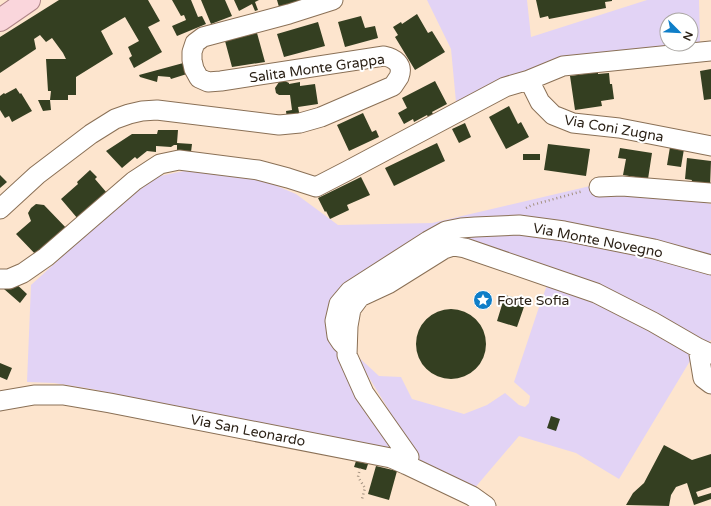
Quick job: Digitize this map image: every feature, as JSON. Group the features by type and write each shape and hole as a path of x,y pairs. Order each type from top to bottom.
{"main road":[{"path":"4,14 29,0"}],"street":[{"name":"Salita Monte Grappa","path":"0,209 37,175 90,134 115,119 129,114 157,110 279,125 300,123 321,117 393,86 399,76 400,69 397,62 392,58 384,56 221,81 208,82 199,78 194,68 192,52 195,43 203,37 289,14 333,0"},
{"path":"0,279 9,279 23,274 46,257 134,181 160,164 179,160 258,170 316,187 505,87 529,80 563,66 711,51"},
{"name":"Via Coni Zugna","path":"529,80 540,102 552,115 573,123 619,128 711,146"},
{"path":"599,187 622,186 711,193"},
{"name":"Via Monte Novegno","path":"347,347 341,342 338,336 335,321 339,304 350,291 446,231 471,227 519,225 564,231 654,249 711,265"},
{"name":"Via Monte Novegno","path":"408,464 409,457 364,393 346,355 348,326 351,309 360,297 388,284 444,249 454,246 465,248 596,293 653,322 704,351"},
{"path":"704,351 703,378 711,384"},
{"name":"Via San Leonardo","path":"0,401 34,395 63,395 391,458 408,464 472,496 486,506"}],"path":[{"path":"522,210 532,205 599,187"},
{"path":"360,468 358,477 365,488 362,499"}],"shaded area":[{"path":"427,0 527,0 531,37 647,0 699,0 700,42 699,12 659,12 659,48 547,65 527,70 456,102 451,49"},
{"path":"184,171 260,179 296,194 338,225 432,223 603,183 711,204 711,340 690,361 619,479 576,453 519,436 473,490 420,461 354,353 379,376 401,377 412,399 464,414 487,405 505,393 519,405 525,407 529,403 530,396 514,382 551,274 464,242 353,298 343,338 342,367 368,417 398,456 92,389 54,383 27,382 31,285 108,215 155,177"}],"building":[{"path":"59,0 148,0 160,21 148,27 162,52 134,68 129,58 132,56 128,47 139,41 125,17 101,31 113,54 76,77 76,95 68,95 68,100 50,100 51,91 48,91 46,59 66,59 52,38 46,42 40,35 34,39 36,49 0,73 0,37"},
{"path":"172,0 191,0 198,17 202,16 206,24 177,36 172,26 186,20 184,15 181,16"},
{"path":"201,0 225,0 232,16 211,24"},
{"path":"234,0 259,0 255,2 258,10 255,11 252,4 239,11"},
{"path":"277,0 303,0 303,1 279,7"},
{"path":"536,0 612,1 605,2 606,8 549,19 548,16 540,18"},
{"path":"417,14 428,33 432,31 445,52 415,70 395,37 398,35 393,27 401,22 402,24"},
{"path":"361,16 365,28 375,26 378,38 345,47 338,22"},
{"path":"318,22 325,46 284,57 277,34"},
{"path":"257,33 265,62 232,67 225,41"},
{"path":"187,62 190,73 171,79 170,77 158,76 157,82 140,77 139,75"},
{"path":"711,69 711,99 704,100 700,71"},
{"path":"598,72 598,74 609,73 614,99 601,101 602,106 575,110 570,76"},
{"path":"285,81 289,84 300,82 300,86 315,84 318,104 298,107 300,117 287,119 286,111 292,110 290,95 279,95 276,93 275,88 279,82"},
{"path":"435,81 447,104 432,112 435,118 430,121 427,115 414,122 413,119 404,124 398,113 407,108 402,98"},
{"path":"16,88 20,94 21,93 32,111 12,122 9,116 5,118 0,110 0,96"},
{"path":"38,100 50,100 51,110 43,111"},
{"path":"509,106 518,124 521,122 529,137 506,149 489,117"},
{"path":"363,113 372,132 376,130 379,137 349,151 337,125"},
{"path":"465,123 471,137 459,143 452,129"},
{"path":"158,130 178,130 177,143 192,144 191,152 177,151 177,145 171,147 156,146 156,152 147,151 137,159 135,157 122,168 106,151 132,134 157,134"},
{"path":"437,143 445,161 394,186 385,168"},
{"path":"548,144 590,149 586,176 544,170"},
{"path":"670,147 684,149 681,167 667,165"},
{"path":"620,148 652,153 648,179 623,175 626,159 618,158"},
{"path":"523,154 540,154 540,160 523,160"},
{"path":"687,158 711,161 710,186 691,183 692,180 685,179"},
{"path":"90,170 97,177 95,179 107,193 78,219 61,199 78,184 77,182"},
{"path":"0,175 7,182 0,188"},
{"path":"361,177 370,195 347,205 349,210 330,219 318,198"},
{"path":"36,204 44,205 70,232 39,258 16,234 31,221 28,213"},
{"path":"12,280 27,294 20,303 4,289"},
{"path":"505,295 526,301 517,327 497,321"},
{"path":"451,309 464,312 476,319 483,331 486,344 483,357 476,369 464,376 451,379 438,376 426,369 419,357 416,344 419,331 426,319 438,312"},
{"path":"0,363 12,368 7,380 0,377"},
{"path":"551,416 560,419 556,431 547,428"},
{"path":"664,445 692,460 711,454 711,487 696,492 698,497 711,493 711,499 694,505 687,483 676,487 671,495 669,506 626,505 633,493 644,483"},
{"path":"356,461 368,464 366,470 354,467"},
{"path":"376,466 397,471 389,500 368,494"}],"place":[{"name":"Forte Sofia","path":"483,300"}]}
